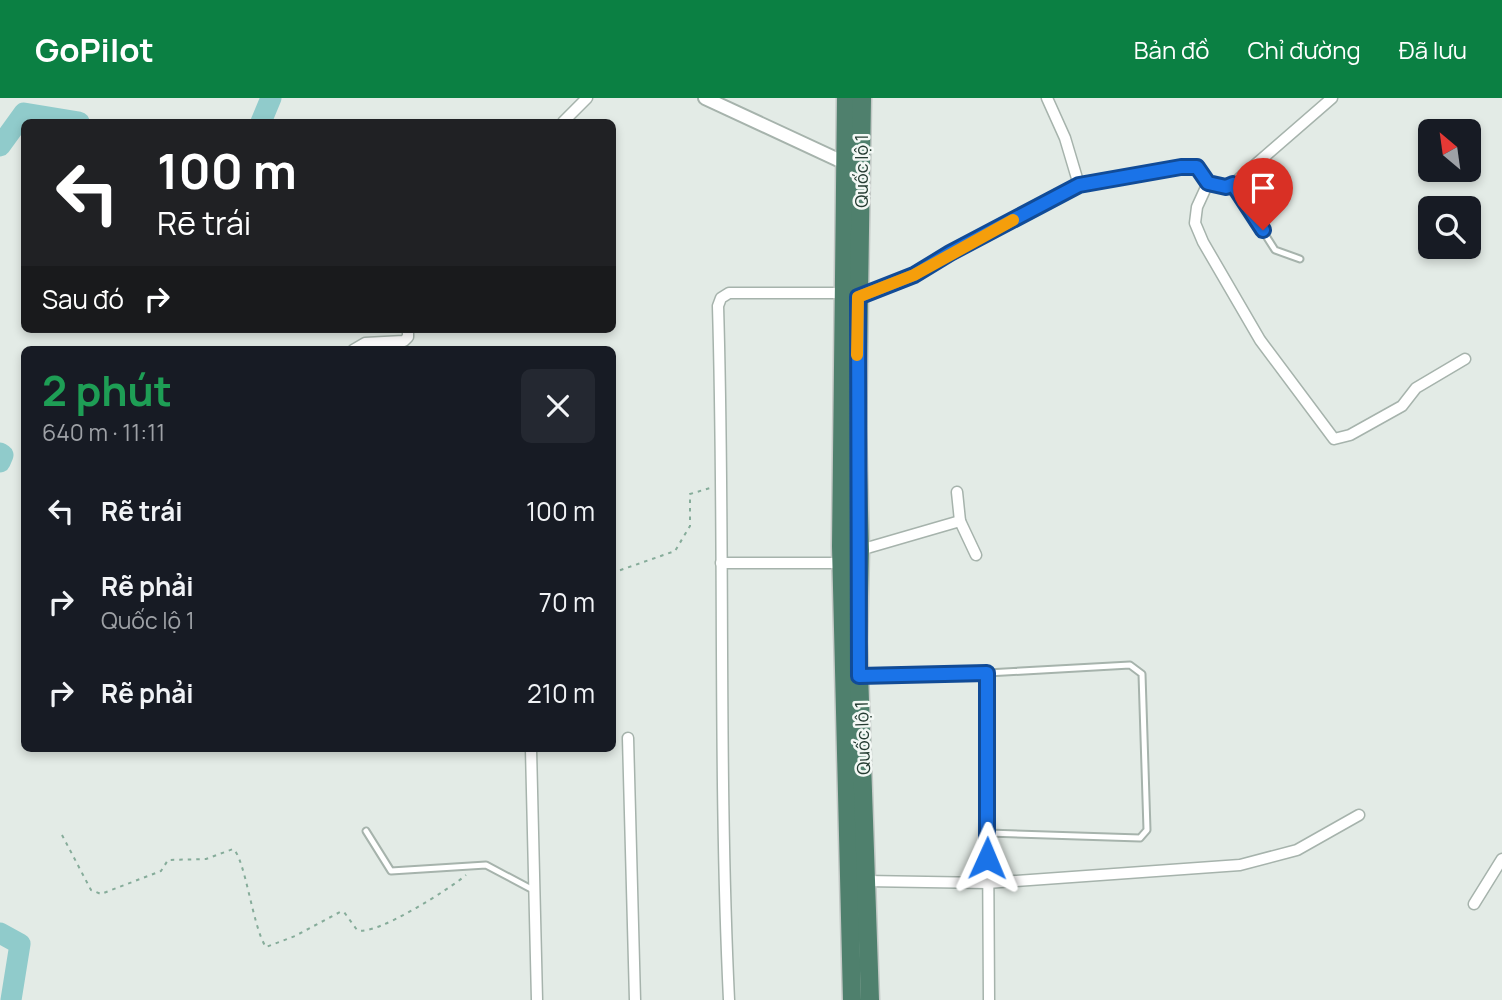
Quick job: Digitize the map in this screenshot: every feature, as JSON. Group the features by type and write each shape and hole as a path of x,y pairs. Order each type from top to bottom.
{"highway":[{"name":"Quốc lộ 1","path":"846,98 845,163 857,429 859,676 870,1000"},
{"name":"Quốc lộ 1","path":"852,1000 841,563 851,295 862,98"}],"street":[{"path":"567,119 587,98"},
{"path":"705,98 845,163"},
{"path":"1047,98 1065,138 1079,185"},
{"path":"729,1000 718,306 721,298 729,293 851,295 914,275 1079,185 1192,165 1197,167 1208,183 1226,187 1233,184 1332,98"},
{"path":"1208,183 1197,207 1195,223 1214,265 1259,340 1334,439 1350,435 1402,406 1416,388 1465,359"},
{"path":"360,346 365,343 404,341 408,333"},
{"path":"957,492 960,522 976,555"},
{"path":"860,550 960,522"},
{"path":"721,563 841,563"},
{"path":"859,676 987,673 986,883 989,1000"},
{"path":"628,738 635,1000"},
{"path":"531,752 537,1000"},
{"path":"866,881 986,883 1182,871 1262,862 1297,850 1359,815"},
{"path":"1474,904 1502,859"}],"lane":[{"path":"1233,184 1275,250 1300,259"},
{"path":"987,673 1130,665 1139,668 1142,674 1147,830 1140,838 988,833"},
{"path":"366,831 391,871 486,865 534,891"}],"path":[{"path":"616,572 671,555 690,526 690,494 721,485"},
{"path":"62,835 91,890 100,894 161,872 168,860 206,859 233,849 240,856 251,906 266,947 295,936 340,912 344,912 357,930 368,930 453,887 478,865"}],"waterway":[{"path":"262,119 271,98"},
{"path":"0,146 24,113 61,119"},
{"path":"0,453 3,455 0,462"},
{"path":"0,933 20,944 11,1000"}],"slow traffic":[{"path":"857,355 858,297 914,275 1013,220"}],"route":[{"path":"987,858 987,673 859,676 858,297 914,275 1079,185 1192,165 1197,167 1208,183 1226,187 1233,184 1263,230"}]}
